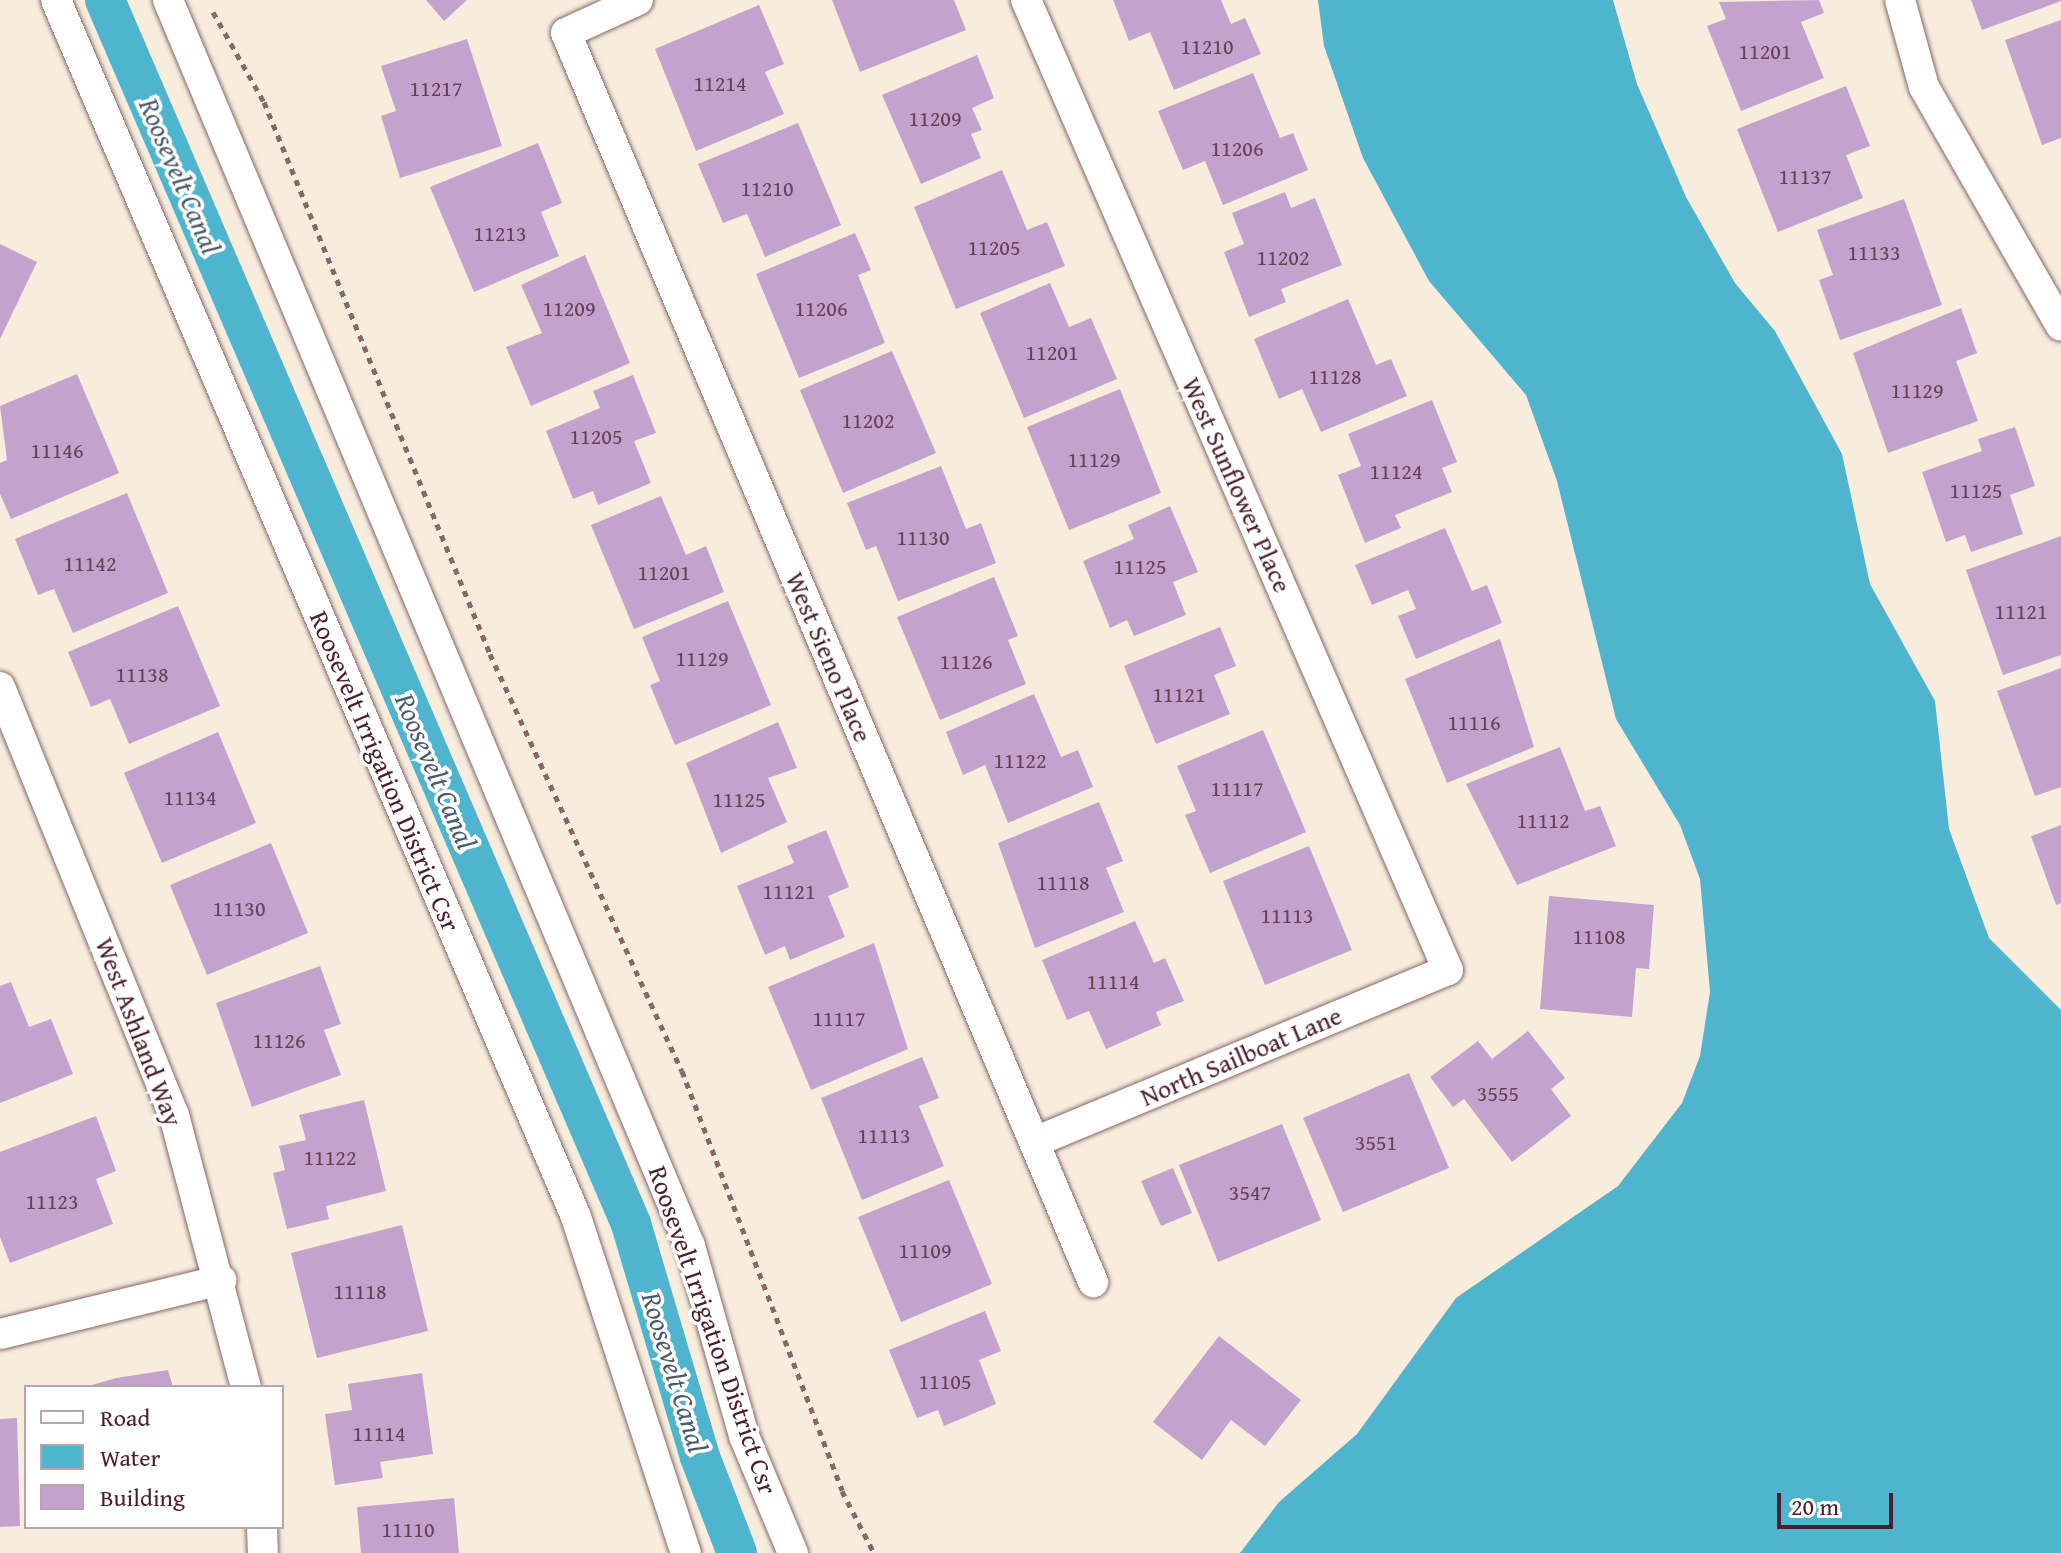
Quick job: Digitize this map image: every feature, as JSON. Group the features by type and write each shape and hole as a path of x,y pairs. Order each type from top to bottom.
{"street":[{"name":"Roosevelt Irrigation District Csr","path":"56,0 576,1217 686,1553"},
{"name":"Roosevelt Irrigation District Csr","path":"168,0 679,1218 744,1436 793,1553"},
{"name":"West Sieno Place","path":"638,0 566,33 1093,1282"},
{"name":"West Sunflower Place","path":"1026,0 1448,970"},
{"path":"1900,0 1924,87 2061,326"},
{"name":"West Ashland Way","path":"0,687 174,1115 221,1280 246,1385"},
{"name":"North Sailboat Lane","path":"1034,1142 1448,970"},
{"path":"0,1334 221,1280"},
{"path":"262,1529 263,1553"}],"path":[{"path":"208,0 264,102 490,654 682,1071 842,1491 874,1553"}],"water":[{"path":"1318,0 1613,0 1637,84 1686,197 1735,283 1775,331 1842,454 1870,584 1935,701 1949,829 1989,938 2061,1010 2061,1553 1240,1553 1279,1502 1357,1434 1456,1298 1618,1186 1682,1103 1700,1056 1710,992 1700,879 1680,825 1616,719 1557,481 1526,395 1429,281 1363,158 1324,46"}],"building":[{"path":"426,0 467,0 444,21"},
{"path":"832,0 954,0 966,30 860,72"},
{"path":"1113,0 1221,0 1231,24 1245,18 1261,54 1174,90 1150,32 1129,41"},
{"path":"1819,0 1824,13 1801,22 1824,78 1741,111 1707,26 1726,19 1719,2"},
{"path":"1971,0 2061,0 2061,1 1982,30"},
{"path":"759,5 784,64 765,72 784,114 696,151 655,49"},
{"path":"2061,20 2061,138 2042,145 2005,40"},
{"path":"467,39 502,146 400,178 381,116 396,111 381,66"},
{"path":"977,55 994,98 972,108 982,130 971,134 981,158 921,184 882,95"},
{"path":"1253,73 1280,138 1293,133 1308,170 1223,205 1205,161 1183,170 1158,111"},
{"path":"1846,86 1870,146 1846,155 1863,198 1778,232 1737,129"},
{"path":"798,123 841,225 765,257 747,214 723,223 698,164"},
{"path":"538,143 562,203 541,212 559,256 474,292 430,187"},
{"path":"1002,170 1027,230 1047,222 1065,266 956,309 914,207"},
{"path":"1285,192 1291,208 1315,198 1342,265 1281,289 1286,302 1249,317 1224,252 1244,244 1232,213"},
{"path":"1904,199 1942,305 1840,340 1819,280 1833,275 1817,230"},
{"path":"855,233 871,270 858,275 885,343 799,378 756,274"},
{"path":"0,244 37,262 0,339"},
{"path":"585,255 630,363 531,406 506,347 542,333 521,285"},
{"path":"1050,283 1069,327 1091,318 1117,379 1024,418 980,313"},
{"path":"1348,299 1376,365 1391,359 1407,396 1321,432 1302,389 1279,399 1254,339"},
{"path":"1961,308 1977,353 1956,361 1978,421 1888,453 1853,353"},
{"path":"892,351 936,453 843,493 800,390"},
{"path":"77,374 119,473 11,519 0,494 0,463 7,460 0,406"},
{"path":"633,375 656,433 634,441 651,483 598,505 593,491 573,499 546,431 600,408 593,391"},
{"path":"1120,389 1161,493 1069,530 1027,427"},
{"path":"1432,400 1457,462 1442,468 1452,492 1395,515 1401,528 1365,543 1338,475 1361,466 1348,434"},
{"path":"2015,427 2035,486 2010,495 2023,534 1971,552 1965,535 1946,542 1922,472 1982,451 1978,439"},
{"path":"941,466 966,529 981,523 996,563 898,601 876,546 866,550 847,503"},
{"path":"127,493 168,593 73,633 54,589 38,595 15,539"},
{"path":"661,496 686,555 706,546 724,592 634,629 591,525"},
{"path":"1170,506 1198,572 1173,582 1186,615 1134,636 1127,620 1110,628 1083,561 1134,539 1128,525"},
{"path":"1445,528 1472,591 1487,585 1502,623 1416,659 1398,616 1416,609 1408,590 1372,605 1355,565"},
{"path":"2061,536 2061,655 2003,675 1966,570"},
{"path":"994,577 1018,636 1008,640 1026,684 940,720 897,617"},
{"path":"728,601 771,705 675,745 650,685 660,681 642,637"},
{"path":"178,606 220,706 129,744 110,699 91,707 68,652"},
{"path":"1220,627 1236,666 1214,675 1230,714 1156,744 1124,666"},
{"path":"1500,639 1534,747 1447,783 1405,679"},
{"path":"2061,668 2061,787 2035,796 1997,691"},
{"path":"1034,694 1061,757 1078,750 1093,787 1008,823 985,765 963,775 946,732"},
{"path":"778,722 797,768 768,778 787,822 721,853 686,763"},
{"path":"1263,730 1306,832 1210,873 1185,815 1196,811 1177,766"},
{"path":"218,732 256,823 162,863 124,773"},
{"path":"1560,747 1585,811 1600,806 1616,846 1517,885 1466,784"},
{"path":"1099,802 1123,861 1106,868 1124,912 1035,948 998,843"},
{"path":"2061,825 2061,903 2056,905 2031,836"},
{"path":"826,830 849,887 828,896 845,937 790,960 785,946 765,955 737,886 794,863 787,846"},
{"path":"271,843 308,933 207,975 170,885"},
{"path":"1309,846 1352,950 1265,985 1223,881"},
{"path":"1549,896 1654,905 1649,969 1636,968 1632,1017 1540,1009"},
{"path":"1135,921 1154,963 1165,958 1184,1001 1156,1012 1161,1025 1106,1049 1089,1011 1067,1020 1042,960"},
{"path":"874,943 908,1049 811,1090 768,987"},
{"path":"320,966 341,1024 324,1030 341,1075 252,1107 216,1003"},
{"path":"11,982 29,1027 51,1019 73,1074 0,1103 0,986"},
{"path":"1528,1031 1565,1078 1551,1089 1571,1116 1512,1162 1464,1099 1453,1107 1430,1077 1478,1041 1492,1059"},
{"path":"922,1057 939,1098 919,1106 944,1166 862,1200 821,1098"},
{"path":"1409,1073 1449,1168 1343,1212 1303,1118"},
{"path":"364,1100 386,1191 326,1206 329,1219 287,1229 273,1173 285,1170 279,1146 306,1140 299,1115"},
{"path":"96,1116 116,1171 96,1179 113,1224 10,1263 0,1237 0,1152"},
{"path":"1282,1124 1321,1220 1218,1262 1179,1165"},
{"path":"1173,1168 1192,1213 1161,1226 1141,1181"},
{"path":"949,1180 992,1284 901,1322 858,1217"},
{"path":"402,1225 428,1331 317,1358 291,1253"},
{"path":"985,1311 1001,1351 979,1360 996,1404 944,1426 938,1410 917,1418 889,1350"},
{"path":"1219,1336 1301,1400 1265,1446 1231,1420 1202,1460 1153,1422"},
{"path":"168,1370 172,1385 92,1385"},
{"path":"422,1373 433,1454 380,1462 383,1478 335,1485 325,1414 352,1410 348,1384"},
{"path":"17,1418 20,1526 0,1527 0,1419"},
{"path":"454,1498 459,1553 361,1553 357,1507"}],"waterway":[{"name":"Roosevelt Canal","path":"105,0 631,1224 700,1457 737,1553"}]}
